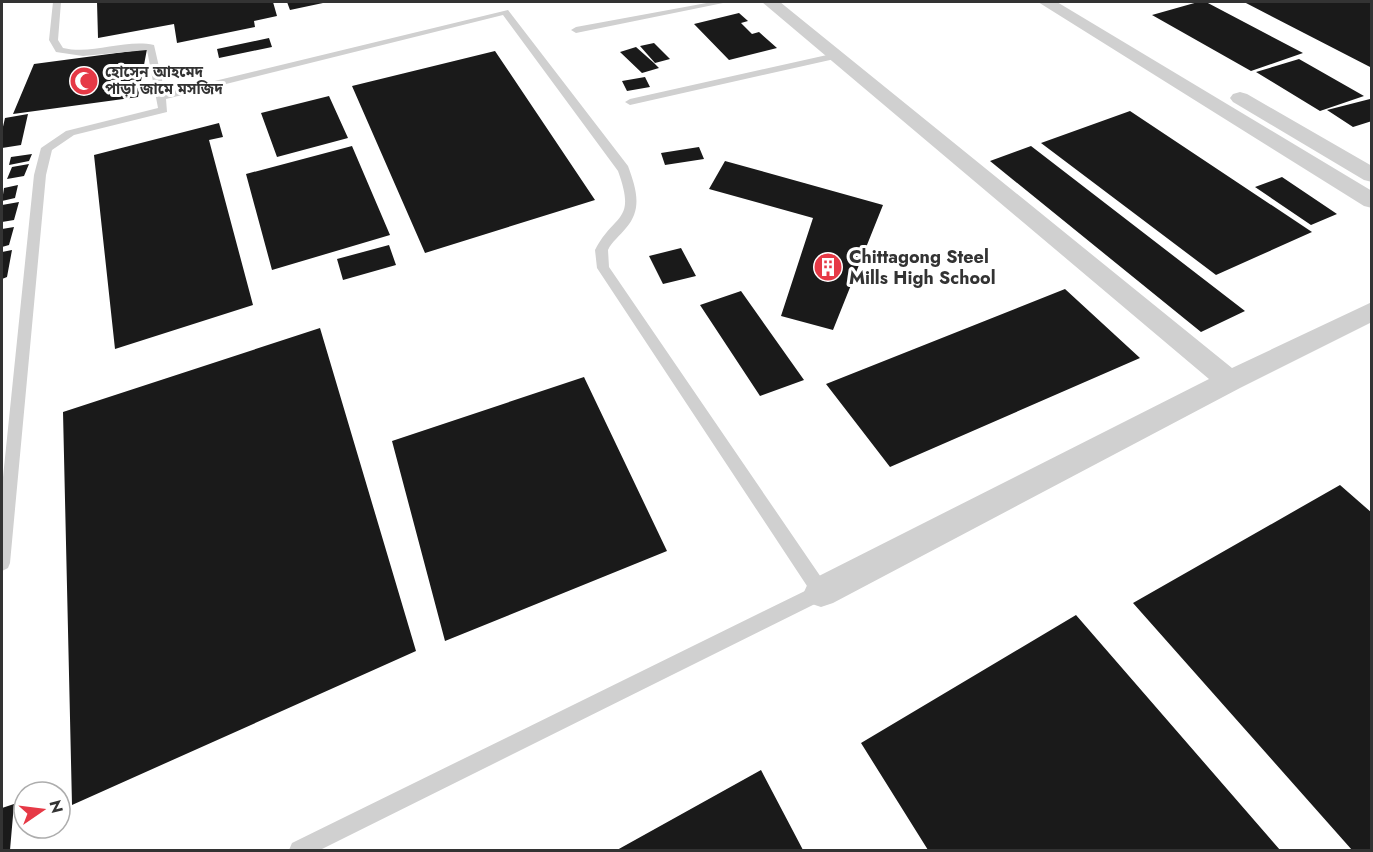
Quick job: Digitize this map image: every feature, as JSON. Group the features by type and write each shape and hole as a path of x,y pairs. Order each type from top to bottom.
{"street":[{"path":"770,2 1230,381"},
{"path":"1046,2 1371,201"},
{"path":"1075,2 1371,175"},
{"path":"821,592 1230,381 1371,311"}],"lane":[{"path":"2,562 40,175 47,148 70,133 163,110 151,47 74,54 59,51 54,44 57,2"},
{"path":"576,30 724,2"},
{"path":"161,97 505,12 622,166 628,181 630,212 625,222 602,249 600,259 603,267 821,592 299,850"},
{"path":"630,102 837,56"}],"building":[{"path":"97,2 273,2 277,16 254,21 255,27 177,43 174,24 98,38"},
{"path":"287,2 323,2 323,3 290,10"},
{"path":"1198,2 1206,2 1303,53 1251,71 1152,15"},
{"path":"1244,2 1372,2 1372,68"},
{"path":"739,13 748,21 741,23 752,34 759,32 777,48 729,60 694,24"},
{"path":"269,38 272,47 219,58 217,49"},
{"path":"654,43 670,59 655,63 640,46"},
{"path":"636,47 659,68 642,73 620,52"},
{"name":"হোসেন আহমেদ পাড়া জামে মসজিদ","path":"147,49 138,97 13,114 34,64"},
{"path":"495,51 595,200 425,253 352,86"},
{"path":"1299,59 1364,96 1320,111 1256,72"},
{"path":"645,77 650,87 627,91 622,81"},
{"path":"329,96 348,138 277,157 261,113"},
{"path":"1370,99 1372,121 1353,127 1327,110"},
{"path":"1130,111 1312,232 1216,275 1041,143"},
{"path":"28,114 21,145 2,148 5,118"},
{"path":"219,123 223,137 209,140 253,305 115,349 94,155"},
{"path":"352,146 390,235 272,270 246,174"},
{"path":"1031,146 1245,311 1201,332 990,161"},
{"path":"699,147 704,159 665,165 661,153"},
{"path":"32,154 29,161 9,165 11,157"},
{"name":"Chittagong Steel Mills High School","path":"725,161 883,205 833,330 781,316 813,218 709,189"},
{"path":"29,164 24,176 7,179 12,167"},
{"path":"1282,177 1337,214 1311,225 1255,187"},
{"path":"18,185 15,198 2,201 4,188"},
{"path":"19,202 14,220 2,222 2,205"},
{"path":"14,227 9,245 2,247 2,229"},
{"path":"389,245 396,265 343,280 337,259"},
{"path":"681,248 696,276 663,284 649,256"},
{"path":"12,250 7,277 2,279 2,252"},
{"path":"1065,289 1140,358 890,467 826,384"},
{"path":"741,291 804,380 760,396 700,305"},
{"path":"320,328 416,651 72,805 63,412"},
{"path":"584,377 667,551 445,641 392,441"},
{"path":"1340,485 1372,513 1372,850 1352,850 1133,603"},
{"path":"1076,615 1280,850 928,850 861,743"},
{"path":"761,770 803,850 617,850"},
{"path":"12,805 10,850 2,850 2,808"}],"place":[{"name":"হোসেন আহমেদ পাড়া জামে মসজিদ","path":"84,81"},
{"name":"Chittagong Steel Mills High School","path":"828,267"}]}
